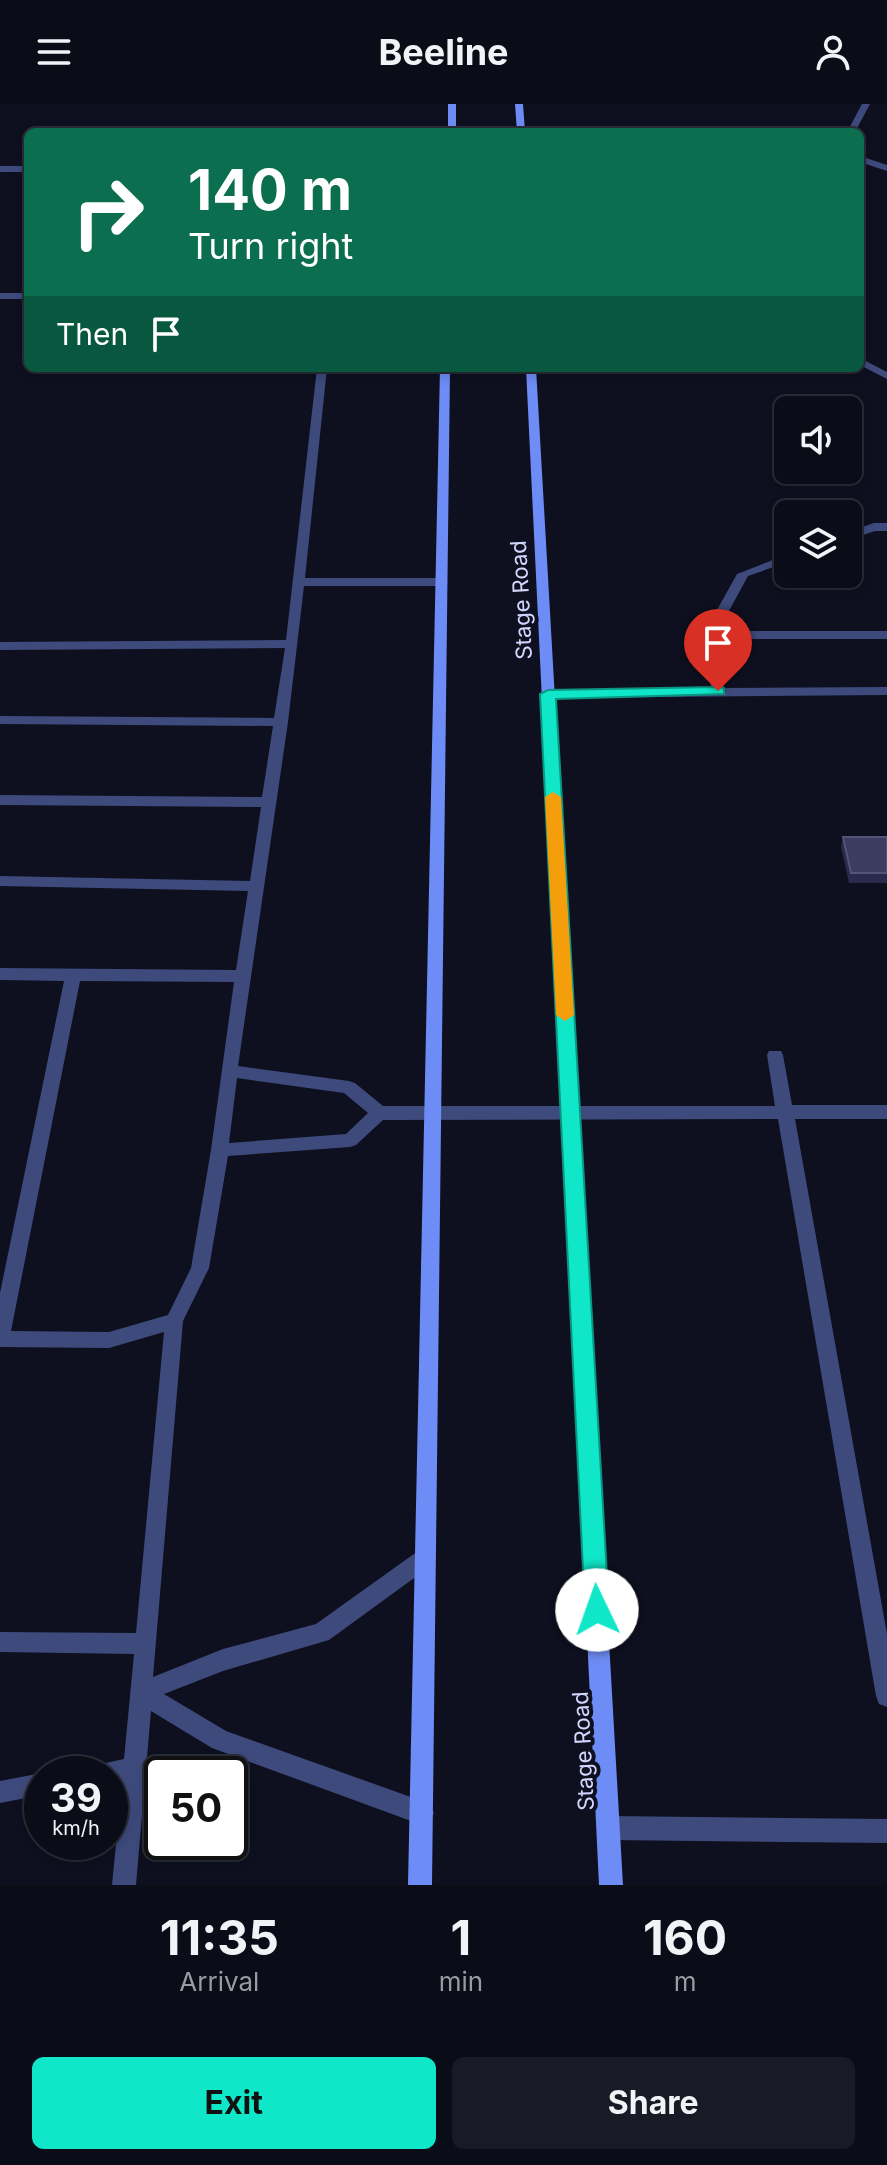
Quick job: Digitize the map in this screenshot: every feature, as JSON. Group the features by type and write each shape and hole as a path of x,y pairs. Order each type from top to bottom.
{"main road":[{"path":"452,104 452,128"},
{"path":"519,104 521,128"},
{"path":"420,1885 445,372"},
{"name":"Stage Road","path":"531,372 611,1885"}],"lane":[{"path":"853,128 866,104"},
{"path":"864,160 887,168"},
{"path":"0,169 24,169"},
{"path":"0,296 24,296"},
{"path":"864,363 887,376"},
{"path":"124,1885 174,1321 200,1268 220,1150 292,644 322,372"},
{"path":"862,531 887,527"},
{"path":"718,691 709,635 743,574 774,563"},
{"path":"298,582 442,582"},
{"path":"709,635 887,635"},
{"path":"0,646 292,644"},
{"path":"548,694 887,691"},
{"path":"0,720 281,722"},
{"path":"0,800 269,802"},
{"path":"0,881 256,886"},
{"path":"0,974 243,976"},
{"path":"73,975 0,1339 109,1340 174,1321"},
{"path":"775,1055 887,1696"},
{"path":"229,1071 349,1087 379,1113 887,1112"},
{"path":"220,1150 350,1140 379,1113"},
{"path":"141,1693 223,1660 321,1633 425,1558"},
{"path":"0,1642 146,1644"},
{"path":"141,1693 220,1740 422,1813"},
{"path":"128,1769 135,1768"},
{"path":"0,1792 24,1787"},
{"path":"609,1828 887,1831"}],"building":[{"path":"843,837 887,837 887,873 851,873"}],"slow traffic":[{"path":"553,797 565,1015"}],"route":[{"path":"597,1610 548,694 718,691"}]}
